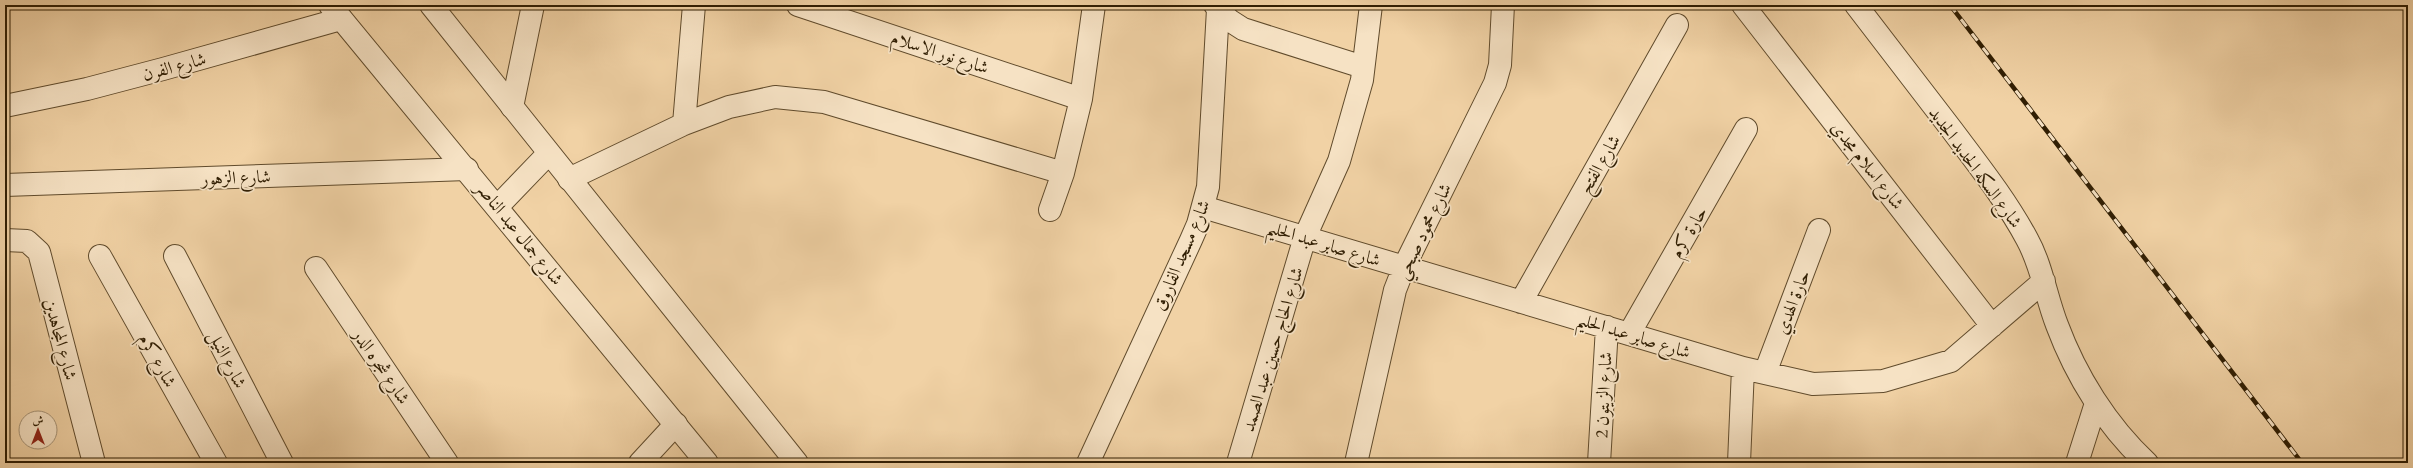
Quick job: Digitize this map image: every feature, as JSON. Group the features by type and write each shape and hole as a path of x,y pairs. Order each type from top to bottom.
{"street":[{"path":"431,5 797,463"},
{"path":"512,107 533,5"},
{"path":"684,124 694,5"},
{"name":"شارع نور الاسلام","path":"798,5 1081,99"},
{"path":"1050,210 1062,173 1081,99 1094,5"},
{"name":"شارع الحاج حسين عبد الصمد","path":"1238,463 1305,237 1339,161 1362,80 1371,5"},
{"name":"شارع محمود صبحي","path":"1356,463 1388,315 1404,267 1495,83 1500,65 1503,5"},
{"name":"شارع اسلام مجدي","path":"1743,5 1992,326"},
{"name":"شارع السكه الحديد الجديد","path":"1856,5 2007,204 2028,241 2044,281 2056,324 2074,365 2096,403 2134,451 2147,463"},
{"path":"1217,7 1229,20 1243,29 1363,67"},
{"name":"شارع مسجد الفاروق","path":"1088,463 1193,235 1203,207 1211,167 1217,7"},
{"name":"شارع الفرن","path":"5,106 87,89 156,71 336,12"},
{"name":"شارع جمال عبد الناصر","path":"336,12 498,206 707,463"},
{"name":"شارع الفتح","path":"1521,302 1677,26"},
{"path":"569,179 684,124 729,107 775,97 824,102 1062,173"},
{"name":"حارة كرم","path":"1630,334 1746,130"},
{"path":"498,206 549,153"},
{"name":"شارع الزهور","path":"5,185 467,169"},
{"name":"شارع صابر عبد الحليم","path":"1203,207 1743,368 1812,384 1883,381 1951,361 2044,281"},
{"name":"حارة الهدي","path":"1765,373 1819,230"},
{"name":"شارع المجاهدين","path":"5,240 27,241 38,252 94,463"},
{"name":"شارع كرم","path":"100,256 216,463"},
{"name":"شارع النيل","path":"175,256 282,463"},
{"name":"شارع شجره الدر","path":"316,268 447,463"},
{"name":"شارع الزيتون 2","path":"1599,463 1607,327"},
{"path":"1740,463 1743,368"},
{"path":"2076,463 2096,403"},
{"path":"640,463 676,424"}],"railway":[{"path":"1950,5 2302,463"}]}
